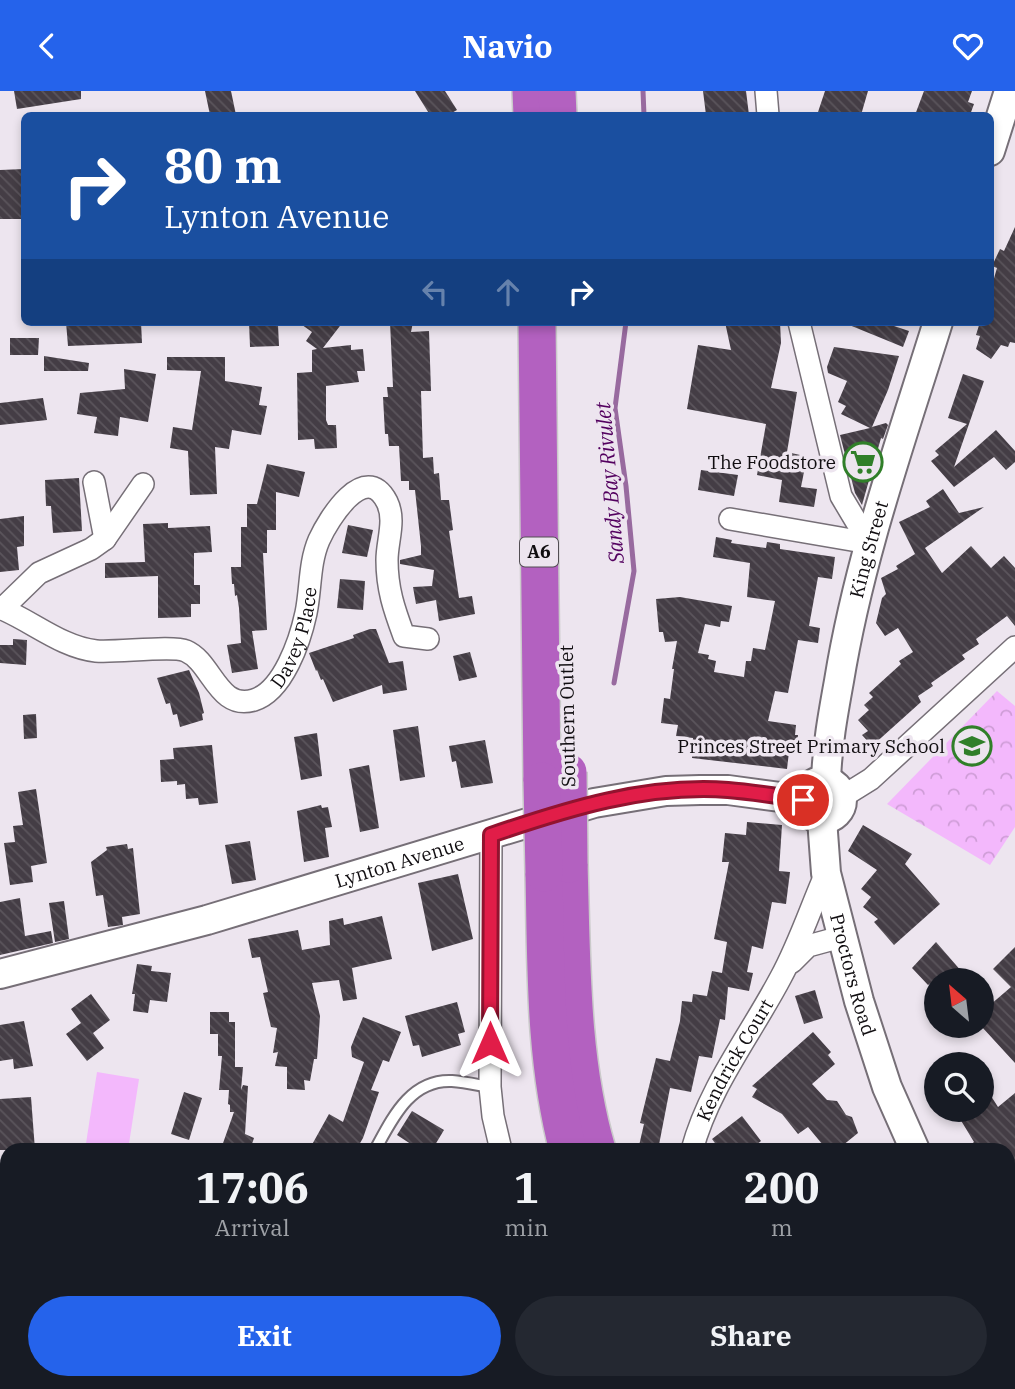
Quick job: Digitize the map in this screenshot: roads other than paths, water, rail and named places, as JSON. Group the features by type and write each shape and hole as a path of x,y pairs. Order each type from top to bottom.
{"highway":[{"path":"531,91 532,112"},
{"path":"557,91 558,112"},
{"name":"Southern Outlet","path":"537,326 555,776"},
{"name":"Southern Outlet","path":"562,326 556,868 547,1016 550,1057 567,1143"},
{"name":"Southern Outlet","path":"556,868 577,1040 596,1143"}],"street":[{"path":"766,91 768,112"},
{"path":"994,138 1009,91"},
{"path":"800,326 841,496 870,543"},
{"name":"King Street","path":"834,789 827,754 848,627 870,543 937,326"},
{"path":"94,482 105,539"},
{"name":"Davey Place","path":"143,484 105,539 91,549 39,573 1,608 68,643 95,650 184,650 199,660 221,692 235,701 251,701 268,694 283,675 300,635 318,541 348,495 359,489 369,488 380,493 390,509 387,558 390,598 404,636 428,639"},
{"path":"730,520 870,543"},
{"path":"813,809 810,785 834,789 871,779 1015,647"},
{"name":"Lynton Avenue","path":"0,974 207,920 594,803 666,791 728,790 813,809"},
{"name":"Proctors Road","path":"813,809 841,937 872,1043 909,1138 916,1130 923,1143"},
{"path":"491,835 490,1087 499,1143"},
{"name":"Kendrick Court","path":"783,975 826,873"},
{"name":"Kendrick Court","path":"694,1143 713,1096 783,975 799,953 808,946 841,937"}],"lane":[{"path":"379,1143 395,1113 411,1095 428,1085 450,1081 490,1087"}],"waterway":[{"name":"Sandy Bay Rivulet","path":"643,91 644,112"},
{"name":"Sandy Bay Rivulet","path":"614,683 634,571 615,408 625,326"}],"place":[{"name":"The Foodstore","path":"863,462"},
{"name":"Princes Street Primary School","path":"972,746"}]}
